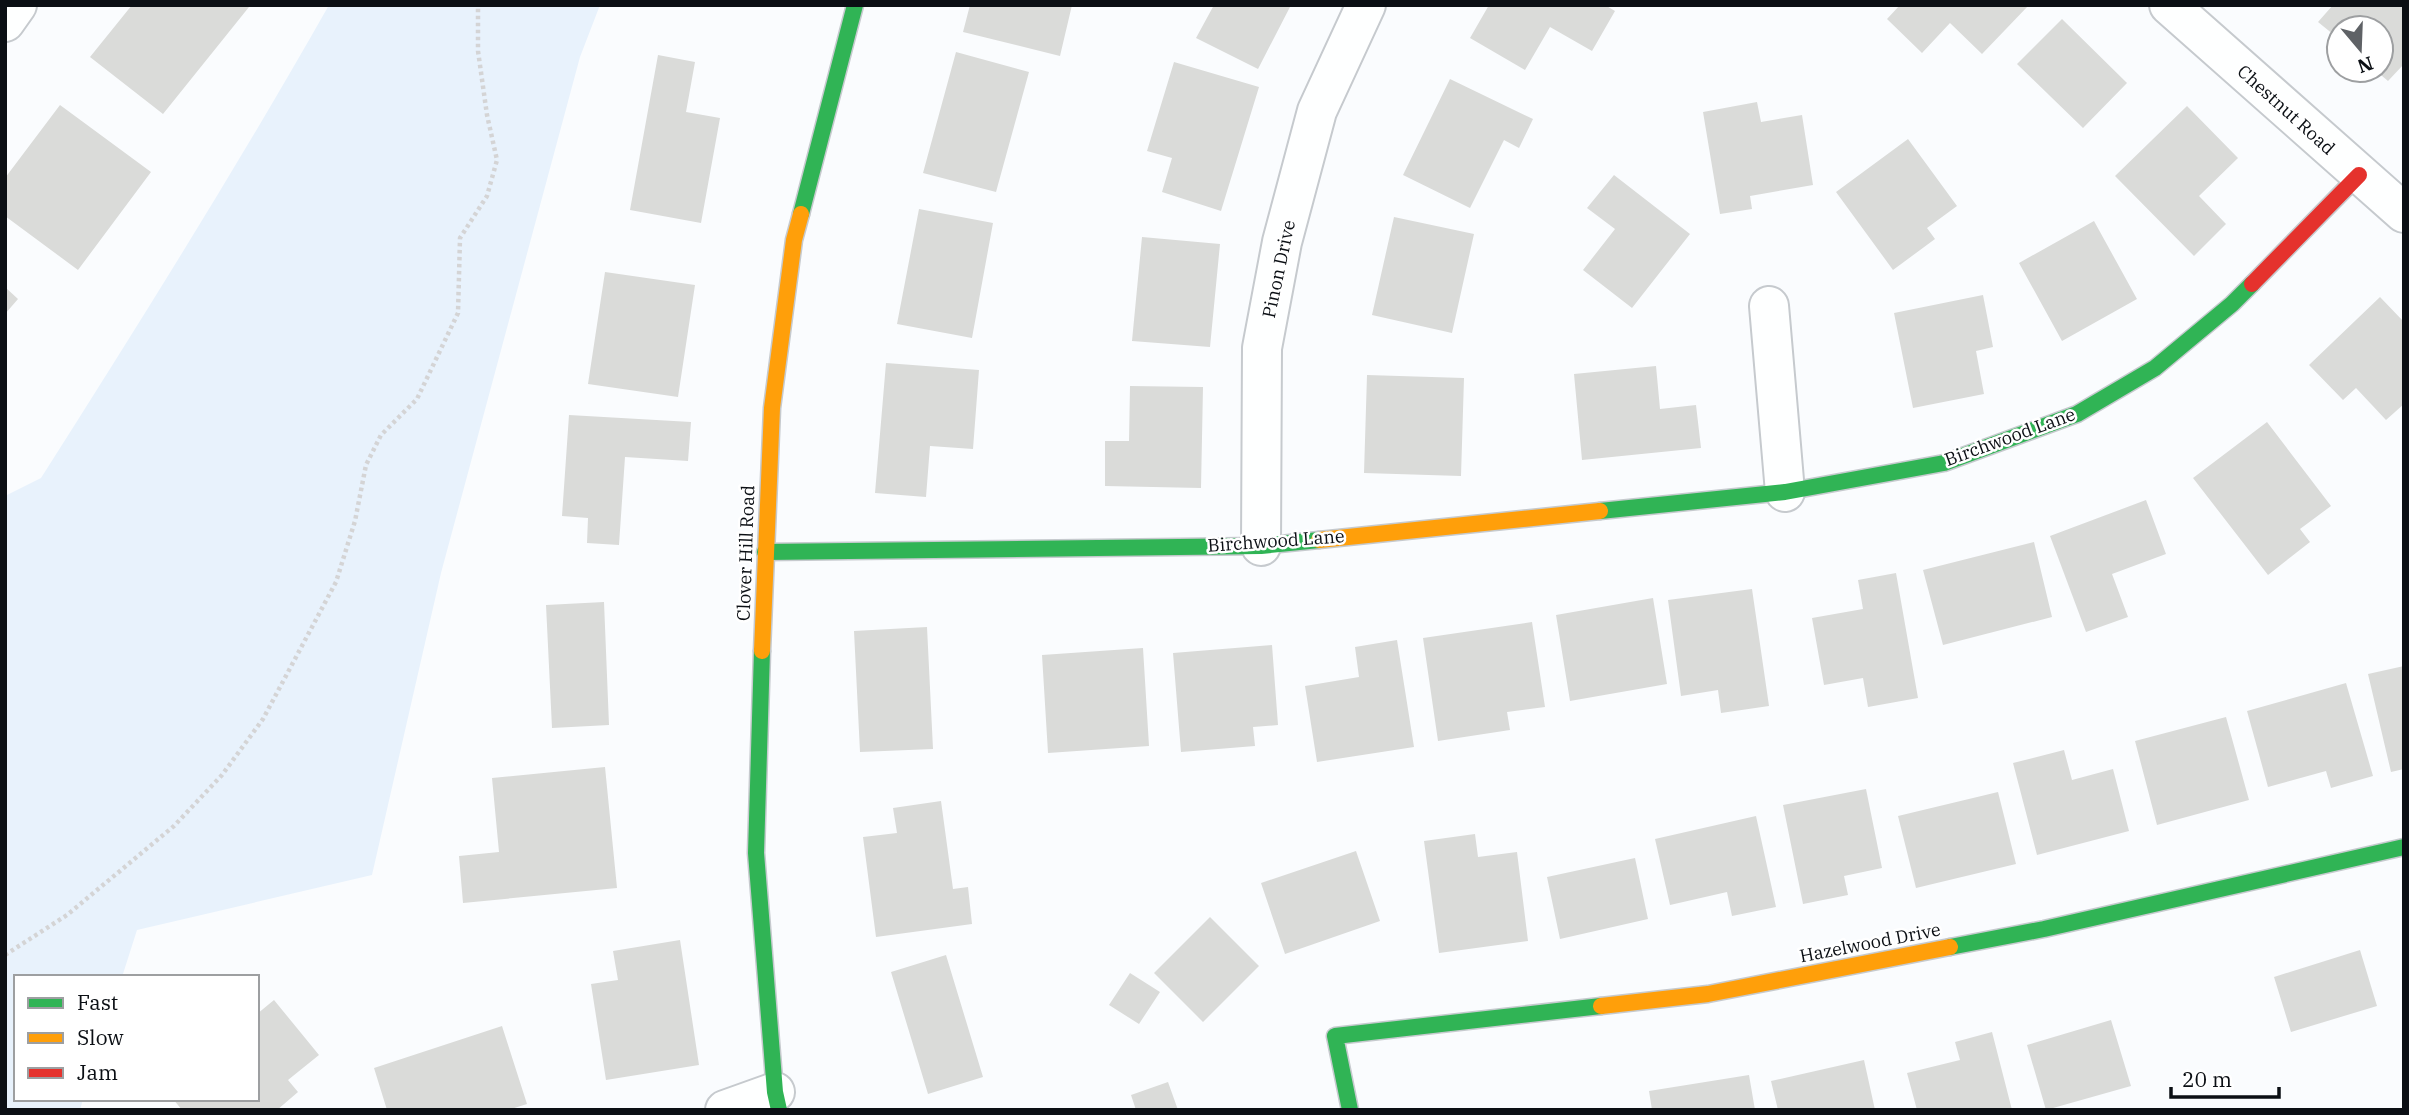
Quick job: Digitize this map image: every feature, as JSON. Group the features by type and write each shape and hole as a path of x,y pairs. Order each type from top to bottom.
{"street":[{"path":"5,22 17,5"},
{"name":"Clover Hill Road","path":"777,1101 756,853 772,408 794,240 855,5"},
{"name":"Pinon Drive","path":"1261,546 1262,348 1282,242 1317,111 1366,5"},
{"name":"Chestnut Road","path":"2169,5 2404,213"},
{"name":"Birchwood Lane","path":"765,552 1261,546 1785,492 1944,463 2077,414 2155,368 2232,304 2359,175"},
{"path":"1769,306 1785,492"},
{"name":"Hazelwood Drive","path":"1350,1110 1335,1035 1708,994 2044,929 2404,846"},
{"path":"725,1110 777,1101"}],"path":[{"path":"5,955 68,915 174,826 222,775 263,719 336,582 355,521 366,465 381,435 417,399 458,313 460,238 486,196 497,160 487,116 478,51 478,5"}],"shaded area":[{"path":"329,5 600,5 580,57 441,573 372,875 137,930 123,975 14,975 14,1101 82,1101 80,1110 5,1110 5,496 41,478 152,302"}],"building":[{"path":"132,5 249,7 163,114 90,57"},
{"path":"970,5 1072,5 1060,56 963,32"},
{"path":"1214,5 1291,5 1258,69 1196,38"},
{"path":"1489,5 1605,5 1615,11 1592,51 1550,27 1525,70 1470,38"},
{"path":"1900,5 2029,5 1982,54 1950,23 1922,53 1887,19"},
{"path":"2333,5 2404,5 2404,64 2395,74 2395,14 2325,14"},
{"path":"2325,14 2325,28 2318,22"},
{"path":"2062,19 2127,83 2083,128 2017,64"},
{"path":"956,52 1029,72 996,192 923,173"},
{"path":"658,55 695,62 686,112 720,118 701,223 630,210"},
{"path":"1174,62 1259,87 1221,211 1162,192 1172,158 1147,151"},
{"path":"1450,79 1533,119 1519,148 1504,140 1470,208 1403,175"},
{"path":"1757,102 1761,122 1802,115 1813,185 1750,196 1752,209 1720,214 1703,112"},
{"path":"60,105 151,172 78,270 5,216 5,178"},
{"path":"2187,106 2238,158 2199,196 2226,224 2194,256 2115,176"},
{"path":"1908,139 1957,206 1927,228 1935,239 1893,270 1836,192"},
{"path":"1614,175 1690,234 1632,308 1583,270 1615,229 1587,208"},
{"path":"919,209 993,223 972,338 897,324"},
{"path":"1394,217 1474,234 1452,333 1372,315"},
{"path":"2094,221 2137,299 2062,341 2019,263"},
{"path":"1142,237 1220,244 1210,347 1132,341"},
{"path":"605,272 695,285 678,397 588,384"},
{"path":"5,287 18,299 5,314"},
{"path":"1983,295 1993,347 1976,351 1984,394 1913,408 1894,313"},
{"path":"2380,297 2404,322 2404,404 2386,420 2356,388 2343,400 2309,365"},
{"path":"886,363 979,370 973,449 930,446 926,497 875,493"},
{"path":"1656,366 1660,409 1696,405 1701,448 1582,460 1574,374"},
{"path":"1367,375 1464,378 1461,476 1364,473"},
{"path":"1130,386 1203,387 1201,488 1105,486 1105,441 1129,441"},
{"path":"569,415 691,422 688,461 625,457 619,545 587,543 588,518 562,516"},
{"path":"2267,422 2331,506 2300,529 2310,542 2268,575 2193,478"},
{"path":"2146,500 2166,554 2112,574 2128,617 2086,632 2050,536"},
{"path":"2034,542 2052,617 1943,645 1923,570"},
{"path":"1896,573 1918,698 1868,707 1863,678 1824,685 1812,618 1863,609 1858,580"},
{"path":"1752,589 1769,706 1721,713 1718,690 1681,696 1668,600"},
{"path":"1653,598 1667,684 1570,701 1556,615"},
{"path":"604,602 609,725 552,728 546,605"},
{"path":"1532,622 1545,707 1507,712 1510,730 1438,741 1423,638"},
{"path":"927,627 933,749 860,752 854,631"},
{"path":"1397,640 1414,747 1317,762 1305,686 1359,677 1355,647"},
{"path":"1272,645 1278,725 1253,727 1255,746 1181,752 1173,653"},
{"path":"1143,648 1149,746 1048,753 1042,655"},
{"path":"2404,666 2404,769 2391,772 2368,674"},
{"path":"2346,683 2373,776 2331,788 2326,771 2268,787 2247,711"},
{"path":"2226,717 2249,800 2157,825 2135,741"},
{"path":"2064,750 2072,780 2113,769 2129,831 2037,855 2013,763"},
{"path":"605,767 617,888 463,903 459,856 499,852 492,778"},
{"path":"1866,789 1882,868 1844,876 1848,895 1803,904 1783,805"},
{"path":"1998,792 2016,864 1916,888 1898,816"},
{"path":"941,801 953,889 968,887 972,924 876,937 863,837 897,833 893,808"},
{"path":"1756,816 1776,907 1732,916 1727,892 1670,905 1655,839"},
{"path":"1475,834 1478,857 1517,852 1528,941 1439,953 1424,841"},
{"path":"1356,851 1380,921 1285,954 1261,883"},
{"path":"1635,858 1648,919 1560,939 1547,877"},
{"path":"1210,917 1259,966 1203,1022 1154,973"},
{"path":"680,940 699,1065 606,1080 591,984 618,980 613,951"},
{"path":"2360,950 2377,1006 2291,1032 2274,977"},
{"path":"946,955 983,1077 928,1094 891,972"},
{"path":"1130,973 1160,992 1139,1024 1109,1005"},
{"path":"274,1000 319,1055 288,1080 298,1092 277,1110 182,1110 175,1101 259,1101 259,1012"},
{"path":"2111,1020 2131,1086 2046,1110 2027,1045"},
{"path":"502,1026 527,1104 508,1110 387,1110 374,1068"},
{"path":"1992,1032 2012,1110 1917,1110 1907,1073 1960,1060 1955,1042"},
{"path":"1864,1060 1875,1110 1778,1110 1771,1081"},
{"path":"1749,1075 1755,1110 1652,1110 1649,1091"},
{"path":"1168,1082 1178,1110 1136,1110 1131,1095"}],"traffic: fast":[{"path":"801,214 855,5"},
{"path":"1600,511 1785,492 1944,463 2077,414 2155,368 2252,284"},
{"path":"765,552 1261,546 1319,540"},
{"path":"762,651 756,853 775,1092 779,1110"},
{"path":"1950,947 2044,929 2404,847"},
{"path":"1350,1110 1335,1036 1601,1006"}],"traffic: slow":[{"path":"762,651 772,408 794,240 801,214"},
{"path":"1319,540 1600,511"},
{"path":"1601,1006 1708,994 1950,947"}],"traffic: jam":[{"path":"2252,284 2359,175"}]}
